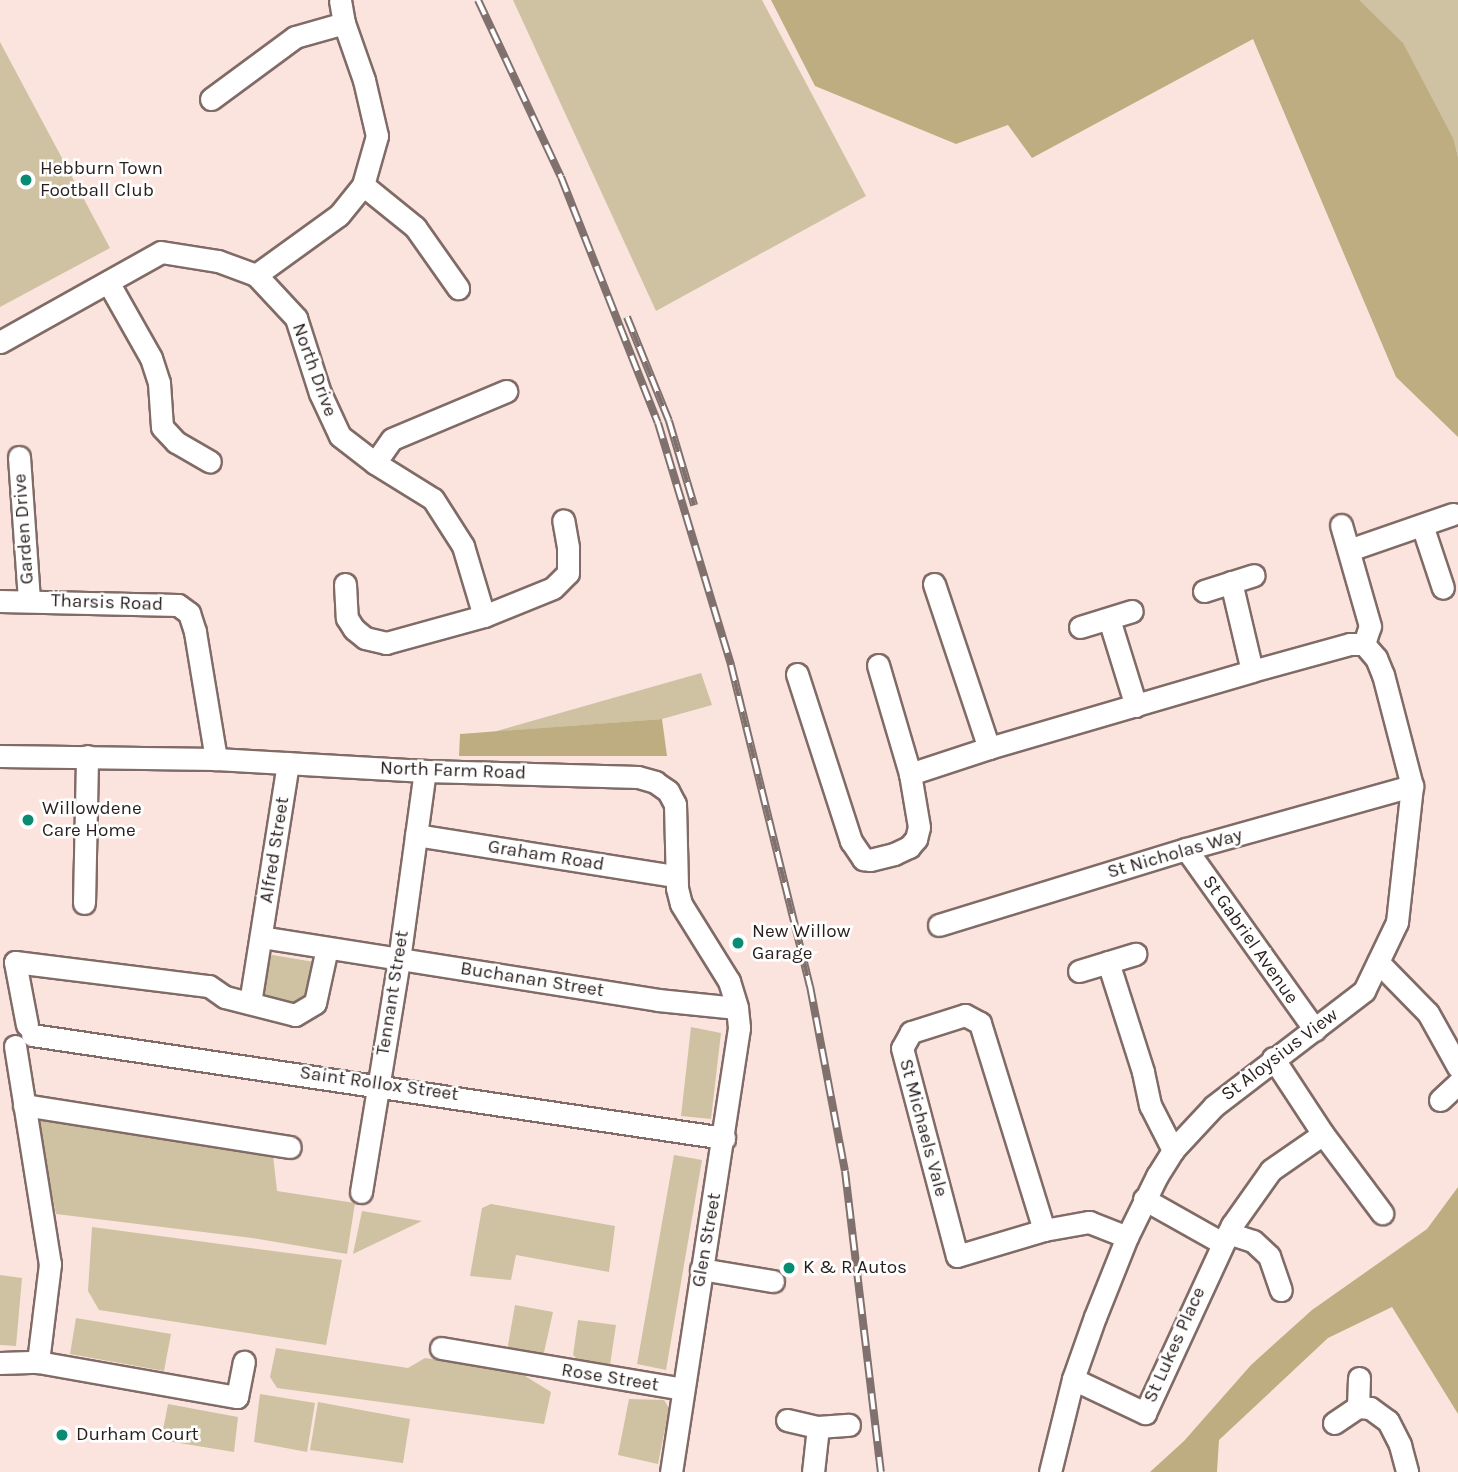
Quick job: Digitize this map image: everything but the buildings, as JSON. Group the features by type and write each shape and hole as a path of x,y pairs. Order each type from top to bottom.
{"street":[{"path":"256,275 340,215 363,185 377,136 365,80 344,23 340,0"},
{"path":"211,99 295,37 344,23"},
{"path":"363,185 415,227 458,288"},
{"name":"North Drive","path":"0,342 161,252 218,261 256,275 296,318 320,393 340,436 375,463 433,499 463,546 484,616"},
{"path":"108,282 151,358 159,383 162,427 176,442 210,462"},
{"path":"375,463 392,439 506,391"},
{"name":"Garden Drive","path":"19,457 29,600"},
{"path":"1349,550 1453,514"},
{"path":"345,584 347,618 354,629 365,638 386,643 484,616 553,587 568,573 568,547 563,520"},
{"name":"St Aloysius View","path":"1050,1472 1073,1379 1127,1237 1144,1199 1173,1150 1214,1106 1273,1058 1315,1030 1364,991 1397,922 1412,786 1383,675 1367,635 1341,525"},
{"path":"1422,525 1443,588"},
{"path":"1204,591 1254,575"},
{"path":"1231,582 1252,671"},
{"path":"934,584 989,748"},
{"name":"Tharsis Road","path":"0,601 178,605 189,612 195,632 216,759"},
{"path":"1080,627 1132,611"},
{"path":"1109,619 1136,706"},
{"path":"911,774 989,748 1350,644 1367,635"},
{"path":"797,674 851,841 863,859 870,860 894,855 909,847 916,839 919,827 911,774 878,665"},
{"name":"North Farm Road","path":"0,756 216,759 425,771 638,777 655,782 668,792 675,804 676,876 681,904 729,981 737,1008"},
{"path":"85,903 87,756"},
{"name":"Alfred Street","path":"250,1003 288,763"},
{"name":"Tennant Street","path":"361,1192 399,960 425,771"},
{"name":"St Nicholas Way","path":"939,925 1186,849 1412,786"},
{"name":"Graham Road","path":"416,835 676,876"},
{"name":"St Gabriel Avenue","path":"1186,849 1315,1030"},
{"path":"38,1362 50,1264 24,1105 25,1035 15,962 209,986 225,998 295,1015 307,1010 315,1003 327,948 261,937"},
{"name":"Buchanan Street","path":"327,948 658,1000 737,1008"},
{"path":"1079,971 1135,954"},
{"path":"1108,962 1143,1072 1150,1105 1173,1150"},
{"path":"1378,962 1428,1013 1458,1067"},
{"name":"Glen Street","path":"671,1472 701,1269 724,1138 738,1028 737,1008"},
{"name":"St Michaels Vale","path":"1044,1230 980,1023 965,1015 911,1032 902,1048 957,1256 1044,1230 1089,1222 1127,1237"},
{"name":"Saint Rollox Street","path":"25,1035 424,1091 724,1138"},
{"path":"1273,1058 1323,1134 1382,1213"},
{"path":"1440,1100 1458,1083"},
{"path":"24,1105 290,1147"},
{"name":"St Lukes Place","path":"1073,1379 1144,1413 1225,1238 1272,1170 1323,1134"},
{"path":"1144,1199 1225,1238 1253,1241 1269,1256 1281,1290"},
{"path":"701,1269 774,1281"},
{"name":"Rose Street","path":"441,1348 683,1389"},
{"path":"0,1363 38,1362 237,1397 244,1362"},
{"path":"1358,1407 1359,1378"},
{"path":"1334,1423 1358,1407 1370,1408 1388,1421 1400,1445 1407,1472"},
{"path":"787,1420 818,1437 849,1425"},
{"path":"813,1472 818,1437"}],"shaded area":[{"path":"513,0 762,0 866,196 656,311"},
{"path":"771,0 1359,0 1403,43 1454,140 1458,157 1458,437 1396,377 1253,39 1032,158 1008,125 956,144 815,86"},
{"path":"1356,0 1458,0 1458,157 1454,140"},
{"name":"Hebburn Town Football Club","path":"0,42 110,248 0,307"},
{"path":"701,673 712,705 662,719 493,732"},
{"path":"662,719 667,756 459,756 460,734"},
{"path":"267,954 314,962 308,995 301,1001 292,1004 267,997 263,992 261,987"},
{"path":"691,1027 721,1033 711,1119 681,1116"},
{"path":"37,1118 273,1155 277,1191 355,1203 347,1254 252,1238 56,1214"},
{"path":"674,1155 702,1160 666,1370 637,1364"},
{"path":"1458,1187 1458,1414 1392,1307 1328,1338 1219,1440 1217,1472 1150,1472 1184,1441 1251,1365 1312,1310 1427,1229"},
{"path":"491,1204 615,1226 609,1272 516,1255 511,1280 470,1276 482,1208"},
{"path":"362,1211 422,1221 353,1254"},
{"path":"92,1227 342,1260 326,1345 99,1310 88,1291"},
{"path":"0,1275 22,1278 16,1346 0,1345"},
{"path":"515,1305 553,1312 543,1357 507,1351"},
{"path":"76,1318 171,1334 164,1371 70,1354"},
{"path":"578,1320 616,1325 610,1365 581,1363 573,1355"},
{"path":"276,1348 408,1368 425,1358 517,1371 551,1392 544,1424 277,1388 270,1377"},
{"path":"260,1394 315,1403 307,1452 254,1442"},
{"path":"629,1399 664,1400 669,1408 658,1464 618,1455"},
{"path":"318,1402 410,1419 403,1463 310,1450"},
{"path":"168,1404 238,1417 234,1452 161,1440"}],"railway":[{"path":"478,0 561,177 658,423 731,665 810,986 845,1171 881,1472"},
{"path":"627,317 669,421 694,505"}],"place":[{"name":"Hebburn Town Football Club","path":"26,180"},
{"name":"Willowdene Care Home","path":"28,820"},
{"name":"New Willow Garage","path":"738,943"},
{"name":"K & R Autos","path":"789,1268"},
{"name":"Durham Court","path":"62,1435"}]}
